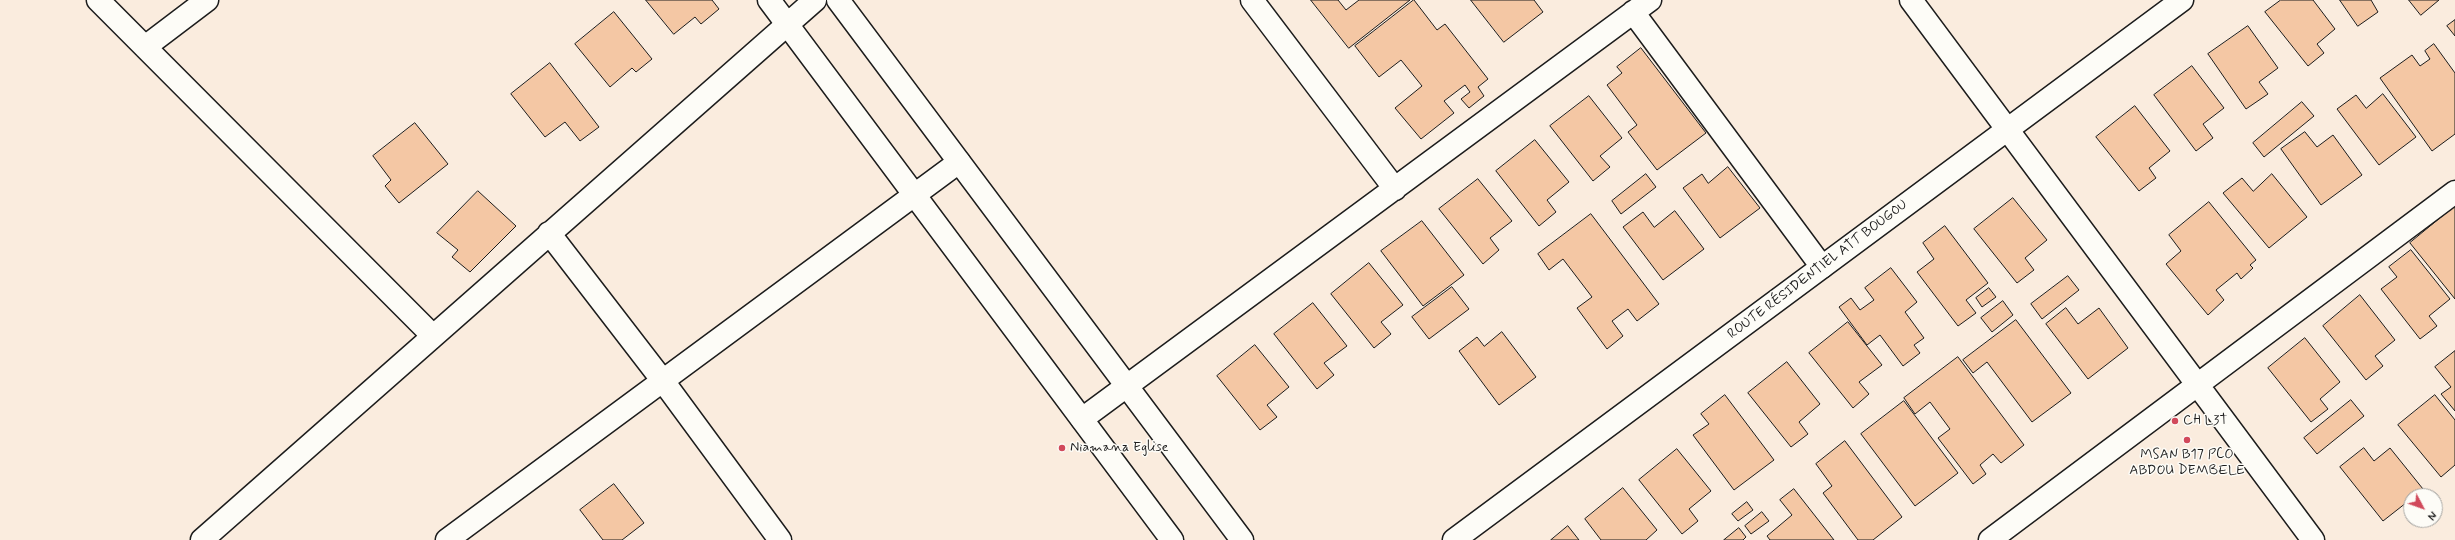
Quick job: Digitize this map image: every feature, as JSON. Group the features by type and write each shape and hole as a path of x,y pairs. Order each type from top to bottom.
{"street":[{"path":"98,0 434,336"},
{"path":"145,47 207,0"},
{"path":"769,0 1172,540"},
{"path":"202,540 815,0"},
{"path":"838,0 1242,540"},
{"path":"1252,0 1394,189"},
{"path":"1911,0 2313,540"},
{"name":"ROUTE RÉSIDENTIEL ATT BOUGOU","path":"1454,540 2182,0"},
{"path":"1082,419 1641,6 1822,267"},
{"path":"447,540 960,162"},
{"path":"1990,540 2455,192"},
{"path":"549,233 663,381 780,540"}],"building":[{"path":"646,0 712,0 719,9 701,24 695,17 674,34"},
{"path":"1311,0 1338,0 1346,10 1359,0 1410,0 1349,48"},
{"path":"1414,0 1437,30 1445,24 1488,79 1478,87 1484,96 1469,108 1461,99 1470,92 1465,85 1444,101 1454,113 1421,139 1395,108 1422,86 1401,60 1379,77 1355,46"},
{"path":"1471,0 1534,0 1543,12 1504,42"},
{"path":"2281,0 2313,0 2335,29 2317,44 2324,53 2308,66 2265,12"},
{"path":"2340,0 2371,0 2378,12 2358,26"},
{"path":"2409,0 2439,0 2421,15"},
{"path":"614,12 652,59 636,72 632,68 610,87 575,44"},
{"path":"2455,20 2455,36 2447,26"},
{"path":"2248,26 2278,68 2259,82 2268,94 2246,109 2208,54"},
{"path":"2434,44 2455,73 2455,134 2432,151 2380,78 2412,55 2420,66 2430,59 2425,51"},
{"path":"1641,48 1706,133 1657,170 1628,132 1637,125 1607,85 1622,73 1617,67"},
{"path":"550,63 599,127 580,141 565,122 545,137 511,94"},
{"path":"2192,66 2224,108 2203,124 2213,138 2196,151 2154,95"},
{"path":"2383,94 2416,137 2379,165 2337,109 2356,95 2366,108"},
{"path":"1589,96 1622,138 1600,156 1610,167 1593,181 1550,126"},
{"path":"2302,102 2314,116 2264,157 2253,143"},
{"path":"2135,106 2170,151 2149,168 2156,178 2139,191 2096,137"},
{"path":"415,123 448,164 399,203 385,186 391,180 373,156"},
{"path":"2305,132 2317,147 2333,135 2362,175 2321,205 2281,149"},
{"path":"1535,140 1569,182 1547,200 1556,212 1539,226 1496,171"},
{"path":"1728,167 1760,208 1720,238 1683,188 1702,174 1708,183"},
{"path":"1646,174 1656,187 1621,214 1612,201"},
{"path":"2272,174 2307,217 2269,248 2223,193 2242,178 2253,191"},
{"path":"1478,179 1512,221 1490,238 1499,250 1483,264 1439,209"},
{"path":"478,191 516,226 470,272 452,257 458,250 437,233"},
{"path":"2013,198 2047,240 2025,258 2034,270 2017,283 1974,229"},
{"path":"2209,202 2256,260 2250,265 2253,268 2241,279 2237,273 2216,290 2224,300 2208,315 2166,264 2181,251 2169,235"},
{"path":"2455,206 2455,299 2410,243"},
{"path":"1675,211 1704,249 1663,280 1623,227 1643,212 1654,227"},
{"path":"1591,214 1659,304 1637,321 1628,309 1612,321 1623,336 1607,349 1577,308 1592,297 1563,259 1549,270 1538,254"},
{"path":"1422,221 1464,275 1423,306 1381,251"},
{"path":"1945,226 1988,283 1966,300 1976,313 1958,326 1917,272 1934,259 1923,243"},
{"path":"2411,250 2450,299 2429,316 2437,326 2420,339 2381,289 2397,277 2389,267"},
{"path":"1369,263 1403,305 1381,322 1391,334 1374,348 1331,294"},
{"path":"1891,268 1917,302 1905,312 1924,338 1914,345 1920,353 1903,366 1880,335 1867,345 1839,307 1851,298 1860,310 1874,300 1865,288"},
{"path":"2068,276 2079,290 2042,319 2031,304"},
{"path":"1452,287 1469,309 1429,339 1412,317"},
{"path":"1989,288 1996,297 1982,307 1976,298"},
{"path":"2360,295 2395,340 2375,356 2383,366 2366,380 2323,326"},
{"path":"2003,301 2013,315 1992,332 1981,318"},
{"path":"1313,303 1347,346 1324,363 1334,375 1317,389 1274,334"},
{"path":"2066,308 2078,324 2099,308 2128,348 2088,379 2046,324"},
{"path":"2016,320 2071,393 2032,422 1987,362 1973,373 1963,360"},
{"path":"1848,322 1882,365 1859,382 1869,394 1853,408 1809,353"},
{"path":"1502,332 1536,377 1499,405 1459,351 1477,337 1484,346"},
{"path":"2305,338 2340,382 2320,399 2328,409 2311,422 2268,368"},
{"path":"1255,345 1289,387 1267,405 1277,417 1260,430 1217,376"},
{"path":"2455,351 2455,411 2441,394 2451,387 2435,367"},
{"path":"1958,357 2024,445 2001,463 1993,454 1980,465 1986,474 1973,484 1938,438 1950,429 1930,402 1915,414 1904,398"},
{"path":"1787,362 1820,404 1799,422 1808,434 1791,447 1748,393"},
{"path":"1725,395 1774,460 1734,490 1693,435 1709,424 1701,414"},
{"path":"2435,395 2455,420 2455,465 2441,477 2398,425"},
{"path":"2351,400 2364,416 2317,454 2304,438"},
{"path":"1904,401 1958,473 1915,506 1861,434"},
{"path":"1845,441 1902,517 1873,540 1858,540 1823,493 1832,486 1816,464"},
{"path":"2364,448 2374,461 2390,448 2422,488 2403,488 2403,505 2383,521 2340,467"},
{"path":"1677,449 1711,491 1689,509 1698,521 1682,534 1639,480"},
{"path":"614,484 644,523 622,540 603,540 580,510"},
{"path":"1623,488 1657,530 1646,540 1601,540 1585,519"},
{"path":"1794,489 1834,540 1770,540 1767,536 1792,515 1780,500"},
{"path":"1747,502 1753,510 1738,521 1732,514"},
{"path":"1762,512 1769,521 1751,534 1745,526"},
{"path":"1568,526 1579,540 1551,540"},
{"path":"1739,528 1746,537 1743,540 1724,540"}],"place":[{"name":"CH L3T","path":"2175,421"},
{"name":"MSAN B17 PCO ABDOU DEMBELE","path":"2187,440"},
{"name":"Niamana Eglise","path":"1062,448"}]}
